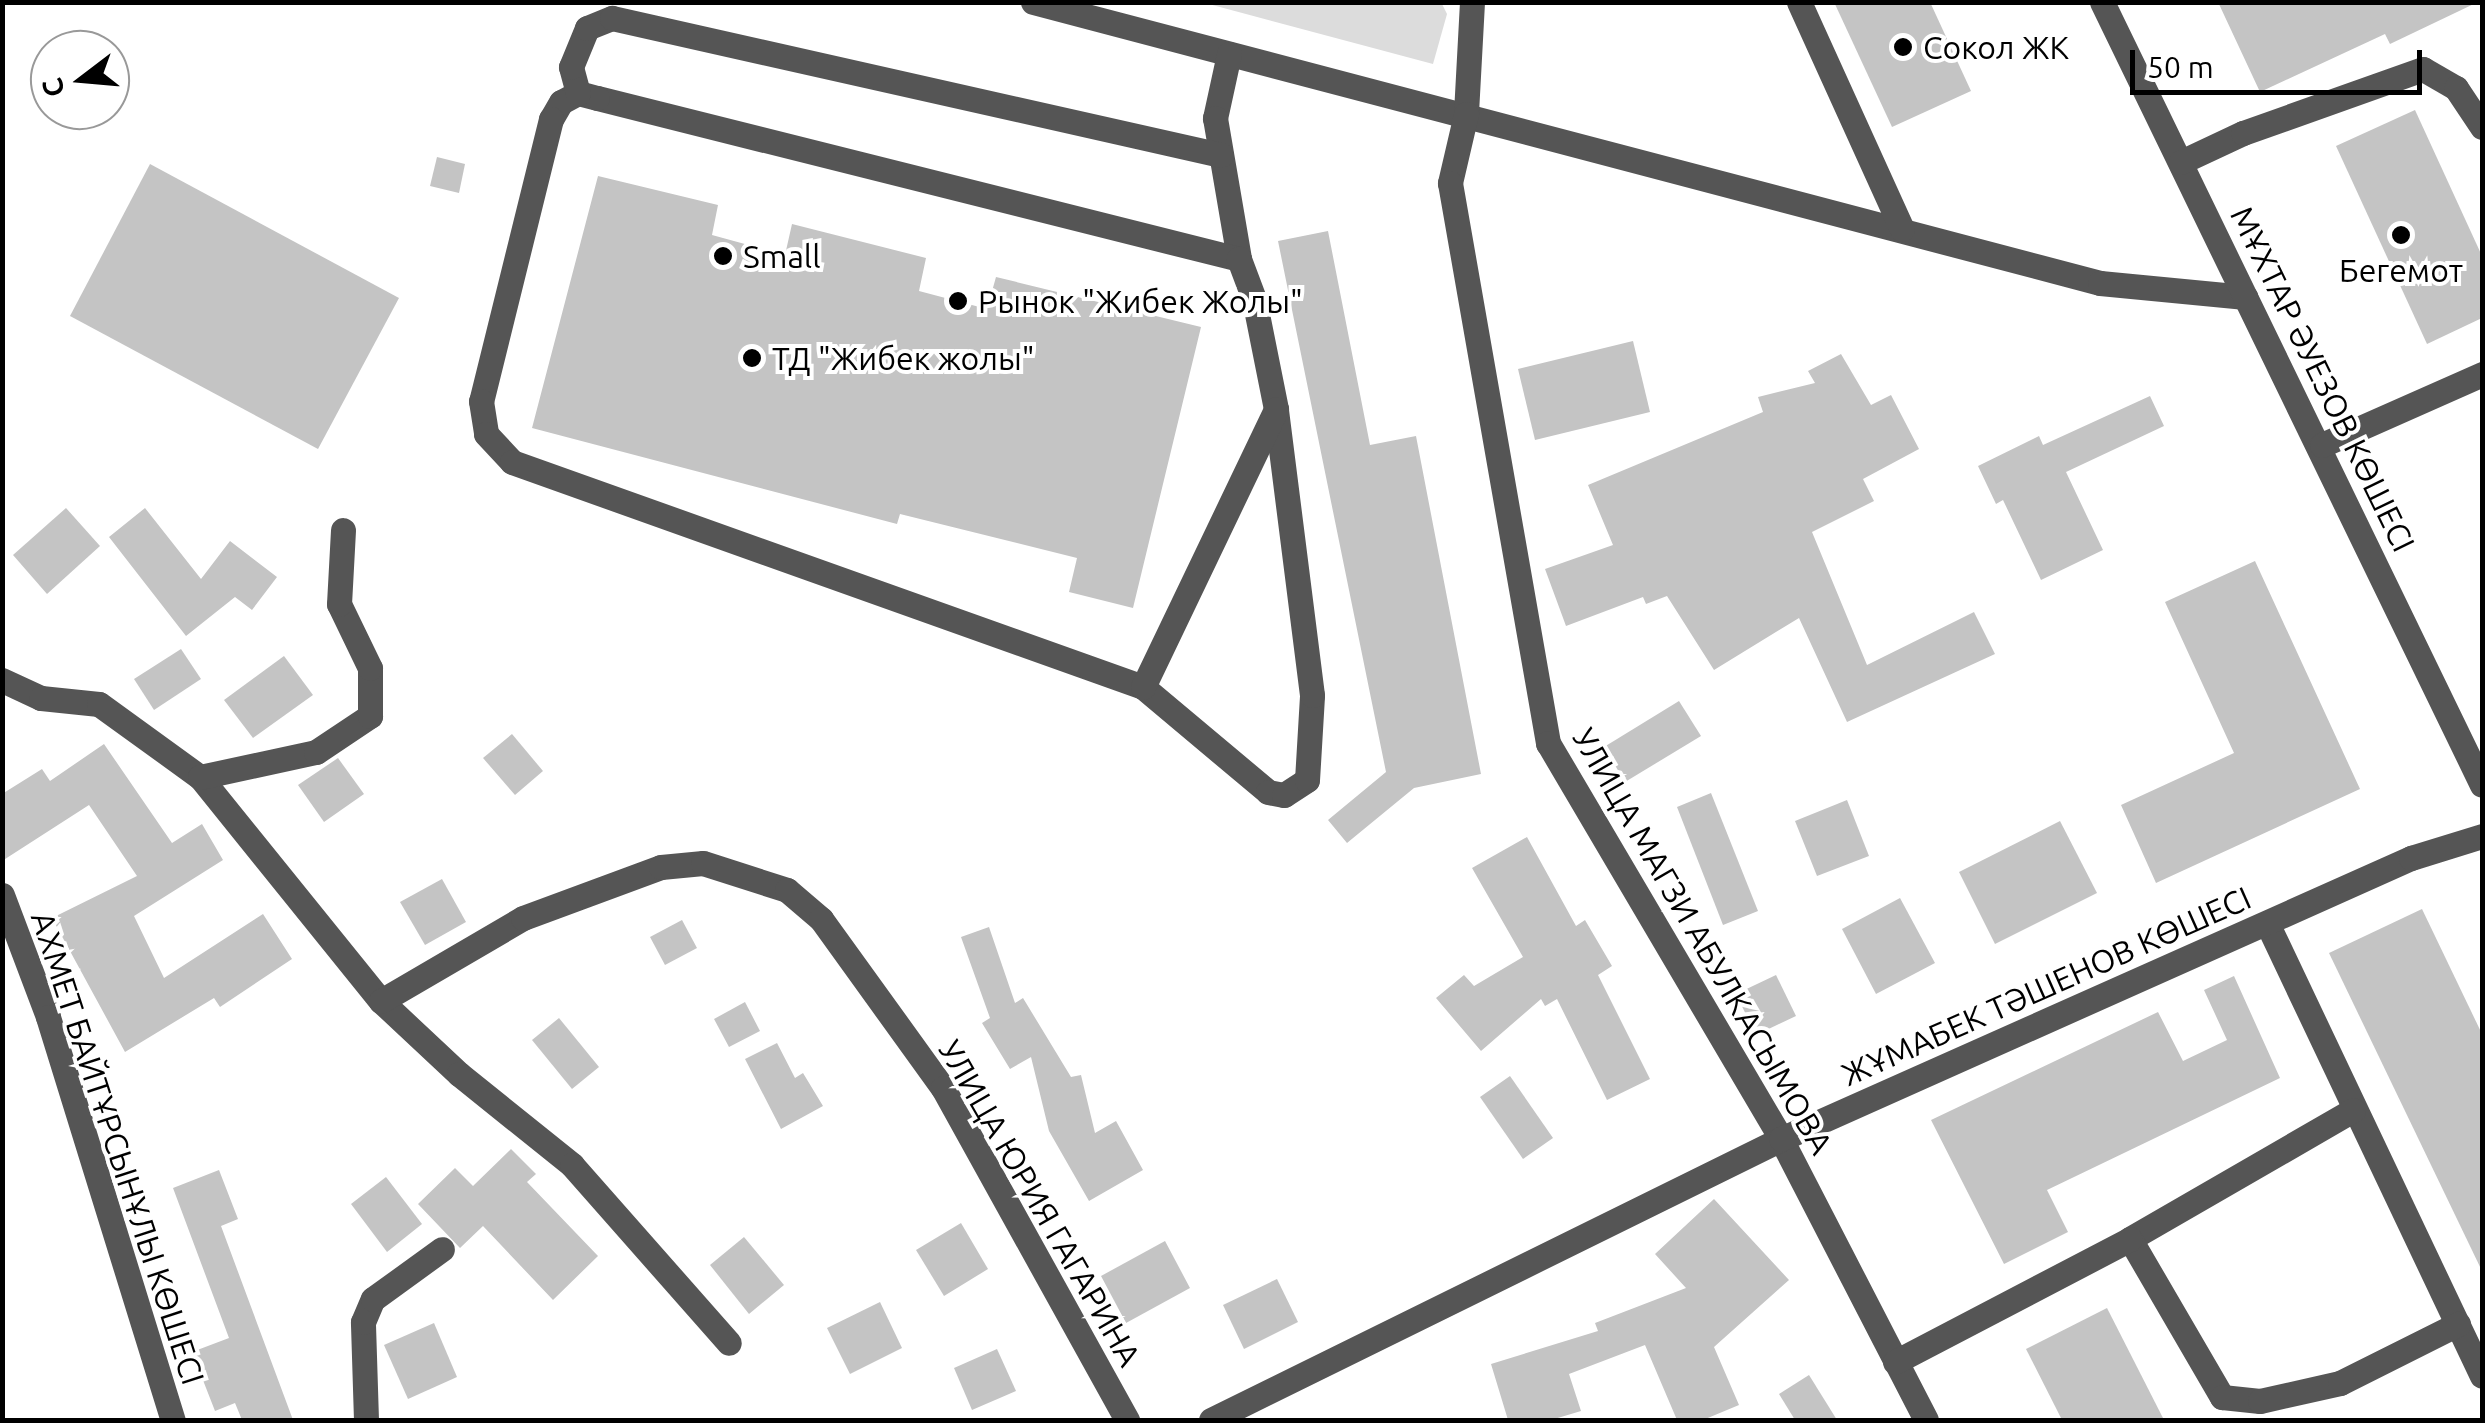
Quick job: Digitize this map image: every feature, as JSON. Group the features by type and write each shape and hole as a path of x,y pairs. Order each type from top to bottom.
{"street":[{"path":"1033,2 2100,283 2245,298"},
{"name":"УЛИЦА МАГЗИ АБУЛКАСЫМОВА","path":"1472,2 1466,114 1450,184 1548,743 1781,1139 1926,1420"},
{"path":"1799,2 1902,229"},
{"name":"МҰХТАР ӘУЕЗОВ КӨШЕСІ","path":"2102,2 2245,298 2322,445 2482,785"},
{"path":"578,93 571,67 587,28 612,18 1221,155"},
{"path":"1229,54 1215,118 1240,259 1258,312 1276,409 1312,695 1307,780 1295,792 1268,792 1143,687 548,475 498,450 486,434 481,401 551,119 561,102 578,93 1240,259"},
{"path":"2181,162 2280,119 2422,69 2456,88 2482,127"},
{"path":"2322,445 2482,374"},
{"path":"1143,687 1276,409"},
{"path":"200,777 316,752 370,716 370,668 362,640 339,604 344,530"},
{"path":"2,680 41,698 100,704 200,777 381,1000 459,1074 572,1165 729,1343"},
{"name":"ЖҰМАБЕК ТӘШЕНОВ КӨШЕСІ","path":"1212,1420 1781,1139 2410,858 2482,836"},
{"name":"УЛИЦА ЮРИЯ ГАГАРИНА","path":"381,1000 523,918 588,889 661,867 703,863 743,872 786,890 820,919 943,1088 1127,1420"},
{"name":"АХМЕТ БАЙТҰРСЫНҰЛЫ КӨШЕСІ","path":"2,894 48,1017 172,1420"},
{"path":"2267,923 2482,1376"},
{"path":"1896,1362 2130,1240 2353,1110"},
{"path":"2130,1240 2222,1397 2260,1402 2340,1384 2458,1324"},
{"path":"366,1420 362,1350 368,1310 373,1299 442,1249"}],"shaded area":[{"path":"1441,2 1447,14 1433,64 1205,3"}],"building":[{"name":"Сокол ЖК","path":"1834,2 1930,2 1971,91 1892,127"},
{"path":"2218,2 2478,2 2390,44 2385,34 2260,92"},
{"path":"2415,110 2482,256 2482,318 2427,344 2336,146"},
{"path":"437,157 465,164 459,193 430,186"},
{"path":"150,164 399,298 318,449 70,316"},
{"path":"598,176 718,205 712,235 785,255 792,224 926,258 919,291 987,309 996,277 1201,327 1133,608 1069,592 1077,558 900,514 897,524 532,428"},
{"path":"1328,231 1370,445 1416,436 1481,774 1414,788 1347,843 1328,820 1386,772 1278,241"},
{"path":"1633,341 1650,412 1535,440 1518,369"},
{"path":"1841,354 1871,405 1891,395 1919,449 1863,479 1874,501 1812,532 1867,665 1974,612 1995,654 1847,722 1799,618 1714,670 1667,596 1646,604 1643,597 1566,626 1545,569 1613,545 1588,485 1763,412 1758,397 1815,383 1808,371"},
{"path":"2150,396 2164,426 2066,472 2103,550 2041,580 2003,500 1996,504 1978,466 2039,436 2043,445"},
{"path":"66,508 100,546 47,594 13,555"},
{"path":"145,508 201,579 230,541 277,577 252,610 235,597 186,636 109,537"},
{"path":"2255,561 2360,789 2156,883 2121,805 2234,753 2165,602"},
{"path":"181,649 201,679 154,710 134,679"},
{"path":"284,656 313,695 253,738 224,700"},
{"path":"1679,701 1701,736 1625,782 1604,747"},
{"path":"512,734 543,771 515,795 483,758"},
{"path":"104,744 172,843 202,824 223,860 134,916 164,978 263,914 292,959 220,1007 214,998 125,1052 52,918 137,876 89,805 2,861 2,794 42,769 50,781"},
{"path":"338,758 364,794 324,822 298,785"},
{"path":"1711,793 1758,911 1723,925 1677,807"},
{"path":"1847,800 1869,856 1817,876 1795,821"},
{"path":"2060,821 2097,893 1995,944 1959,872"},
{"path":"1527,837 1576,926 1585,920 1612,966 1598,975 1650,1079 1607,1100 1557,999 1545,1006 1541,999 1481,1051 1436,998 1464,975 1474,986 1523,957 1472,868"},
{"path":"442,879 466,922 425,945 400,902"},
{"path":"1900,898 1935,963 1876,994 1842,929"},
{"path":"2422,909 2482,1034 2482,1271 2329,953"},
{"path":"682,920 697,948 665,965 650,937"},
{"path":"989,927 1015,1003 1023,998 1071,1077 1081,1075 1095,1133 1116,1121 1143,1170 1089,1201 1049,1131 1031,1057 1010,1069 982,1023 990,1018 961,937"},
{"path":"1776,975 1796,1016 1756,1035 1736,994"},
{"path":"2234,976 2280,1078 2047,1190 2068,1232 2004,1264 1931,1120 2158,1012 2183,1061 2227,1040 2204,990"},
{"path":"745,1002 760,1031 729,1047 714,1019"},
{"path":"559,1018 599,1067 572,1089 532,1040"},
{"path":"777,1043 795,1078 803,1073 823,1106 781,1129 745,1059"},
{"path":"1510,1076 1553,1138 1523,1159 1480,1097"},
{"path":"511,1149 536,1174 527,1182 598,1256 553,1300 483,1226 460,1248 418,1204 455,1168 473,1186"},
{"path":"219,1170 238,1219 221,1226 293,1420 242,1420 235,1403 215,1411 192,1352 229,1338 173,1188"},
{"path":"386,1177 422,1224 387,1252 351,1204"},
{"path":"1714,1199 1789,1280 1714,1347 1739,1405 1703,1420 1677,1420 1645,1345 1569,1374 1581,1411 1551,1420 1508,1420 1491,1364 1598,1331 1595,1323 1686,1288 1655,1254"},
{"path":"961,1223 988,1269 944,1296 916,1250"},
{"path":"744,1237 784,1285 749,1314 710,1265"},
{"path":"1165,1241 1190,1288 1126,1323 1101,1276"},
{"path":"1277,1279 1298,1322 1244,1349 1223,1305"},
{"path":"880,1302 902,1348 850,1374 827,1328"},
{"path":"2107,1308 2164,1420 2062,1420 2026,1349"},
{"path":"434,1323 457,1377 408,1399 384,1345"},
{"path":"997,1349 1016,1391 972,1410 954,1368"},
{"path":"1809,1375 1837,1420 1795,1420 1779,1394"}],"place":[{"name":"Сокол ЖК","path":"1903,47"},
{"name":"Бегемот","path":"2401,235"},
{"name":"Small","path":"723,256"},
{"name":"Рынок \"Жибек Жолы\"","path":"958,301"},
{"name":"ТД \"Жибек жолы\"","path":"752,358"}]}
